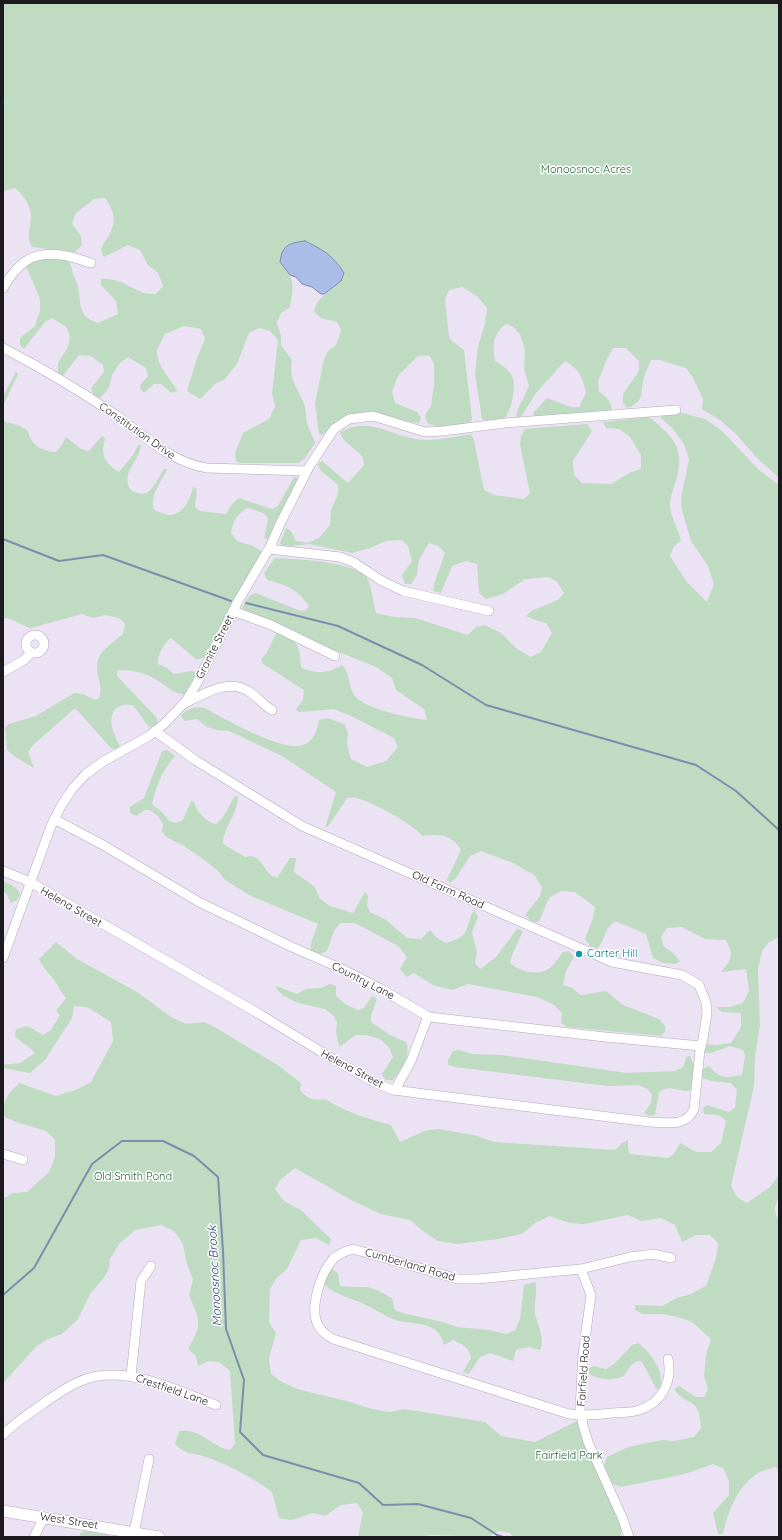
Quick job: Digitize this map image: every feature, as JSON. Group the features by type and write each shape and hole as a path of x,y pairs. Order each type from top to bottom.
{"main road":[{"name":"West Street","path":"3,1510 159,1537"}],"street":[{"path":"3,288 22,262 45,254 61,255 91,263"},
{"name":"Constitution Drive","path":"3,348 70,386 117,416 151,443 185,463 207,468 307,471"},
{"name":"Granite Street","path":"3,958 54,819 61,806 73,788 86,774 104,761 127,749 155,731 164,724 182,705 196,683 233,611 269,549 307,471 334,429 349,419 373,416 425,432 469,429 505,423 676,410"},
{"path":"269,549 340,557 353,562 382,581 403,591 489,611"},
{"path":"233,611 271,625 335,656"},
{"path":"3,672 24,660 32,653"},
{"path":"182,705 210,691 224,687 236,686 249,692 272,710"},
{"name":"Old Farm Road","path":"155,731 195,760 303,826 612,962 682,975 692,980 699,985 706,1002 707,1013 701,1046"},
{"name":"Country Lane","path":"54,819 103,845 199,902 285,944 340,968 428,1016 605,1037 701,1046"},
{"name":"Helena Street","path":"3,871 31,883 261,1015 333,1059 376,1083 395,1090 488,1103 649,1122 676,1123 691,1116 694,1109 701,1046"},
{"path":"395,1090 411,1061 428,1016"},
{"path":"3,1154 23,1160"},
{"name":"Cumberland Road","path":"668,1359 670,1368 669,1380 658,1400 652,1405 630,1412 581,1415 569,1414 333,1339 318,1326 315,1313 319,1282 327,1268 334,1258 344,1251 353,1249 458,1279 477,1279 581,1269 630,1257 653,1254 671,1258"},
{"path":"131,1376 141,1281 151,1266"},
{"name":"Fairfield Road","path":"581,1269 591,1295 583,1354 581,1415 588,1442 630,1537"},
{"name":"Crestfield Lane","path":"3,1435 16,1423 62,1390 98,1376 131,1376 216,1405"},
{"path":"134,1533 149,1459"},
{"path":"34,1537 44,1517"}],"green space":[{"name":"Monoosnoc Acres","path":"3,3 779,3 779,478 756,457 736,434 720,420 702,409 703,399 693,378 686,368 660,360 651,360 643,383 640,399 627,408 623,403 623,394 639,371 639,361 626,348 613,348 598,381 599,392 608,400 612,411 535,417 533,413 547,398 571,407 579,407 586,393 584,383 580,374 565,361 536,393 519,420 516,419 517,411 529,386 524,369 525,351 520,334 513,327 506,324 498,332 494,340 494,355 495,361 506,368 512,376 514,389 512,400 509,411 504,419 487,421 482,419 475,374 478,346 485,324 487,308 477,296 462,287 449,290 445,299 449,337 464,350 472,419 471,424 449,427 427,423 425,415 431,406 434,384 434,364 429,355 418,356 398,376 392,392 395,403 417,412 421,418 419,423 374,413 359,413 345,418 322,435 319,434 315,403 324,359 328,351 336,345 341,330 337,322 321,318 314,312 316,305 324,295 337,284 344,273 332,258 305,241 280,262 291,278 293,287 290,307 281,313 277,323 281,336 281,345 292,360 292,378 304,404 307,423 315,443 305,458 299,463 239,463 236,461 235,453 243,433 269,419 275,406 272,393 278,340 270,331 259,328 249,333 237,364 224,380 216,383 200,399 187,391 197,358 205,339 201,329 184,326 165,334 158,347 157,356 159,361 164,372 177,391 171,393 161,384 154,384 144,393 140,389 141,384 148,376 146,368 128,357 120,363 112,375 109,388 100,398 94,395 91,388 104,372 103,365 91,356 79,355 63,376 58,373 58,363 68,347 70,336 66,327 52,318 45,322 24,349 20,345 20,338 35,326 40,311 40,299 26,266 41,260 67,260 71,265 77,283 81,308 86,317 98,323 118,314 116,301 101,285 101,279 117,281 146,294 156,294 163,286 158,273 148,265 140,250 128,245 104,257 101,249 111,231 114,222 113,213 105,198 94,199 75,214 72,224 81,236 82,245 75,252 32,247 29,236 31,214 26,201 15,188 4,191 3,194 3,107 5,103 3,101"},
{"path":"16,372 18,374 3,406 3,396"},
{"path":"678,412 705,419 722,431 759,470 779,485 779,937 769,942 762,951 758,969 760,1025 755,1058 754,1086 731,1186 737,1197 747,1203 770,1187 779,1175 779,1190 775,1212 779,1221 779,1471 776,1467 760,1472 744,1485 734,1500 723,1534 718,1534 713,1513 729,1495 729,1481 724,1469 713,1464 676,1476 620,1487 611,1483 604,1467 607,1457 628,1447 662,1440 674,1441 694,1437 701,1428 698,1410 692,1403 684,1399 674,1389 679,1386 696,1397 704,1397 708,1389 704,1376 706,1354 711,1339 692,1322 678,1317 662,1314 643,1314 635,1310 635,1305 662,1306 706,1286 716,1258 718,1243 710,1235 696,1235 682,1242 675,1225 661,1218 641,1221 628,1215 584,1224 570,1223 549,1216 535,1223 522,1234 498,1239 457,1244 438,1241 410,1220 381,1214 353,1201 295,1168 281,1179 275,1189 284,1201 302,1211 331,1239 329,1245 316,1238 301,1240 287,1269 276,1279 270,1289 269,1322 276,1333 269,1358 271,1374 280,1381 297,1389 372,1409 390,1412 404,1409 485,1422 501,1436 535,1442 583,1418 621,1519 621,1537 513,1537 510,1533 499,1531 488,1537 434,1535 409,1537 358,1537 363,1512 357,1503 341,1505 325,1516 313,1513 292,1520 279,1518 272,1492 248,1476 232,1468 206,1457 186,1452 175,1444 179,1431 185,1431 194,1432 225,1449 230,1450 235,1444 230,1371 219,1362 208,1361 198,1366 196,1356 188,1349 198,1328 196,1311 189,1295 193,1280 186,1261 183,1244 174,1231 161,1225 135,1230 119,1244 110,1259 109,1269 103,1279 90,1294 78,1319 62,1334 48,1339 37,1346 3,1383 3,1199 13,1193 27,1192 49,1172 55,1157 55,1139 46,1131 16,1122 3,1116 5,1101 19,1083 56,1096 78,1089 91,1082 113,1041 111,1022 87,1007 74,1006 72,1018 45,1060 30,1073 3,1068 3,1065 20,1063 35,1053 15,1037 16,1029 28,1026 43,1035 51,1030 60,1015 56,1011 66,998 39,959 56,942 77,959 137,992 171,1017 186,1024 204,1022 213,1026 279,1066 301,1083 300,1090 308,1097 318,1100 325,1099 357,1115 391,1125 400,1142 425,1131 438,1129 474,1135 494,1142 615,1150 622,1143 628,1140 628,1149 630,1154 668,1158 674,1154 680,1143 696,1152 711,1152 721,1143 726,1121 719,1115 704,1114 703,1108 707,1105 729,1112 735,1108 737,1090 731,1083 711,1081 702,1078 701,1070 709,1066 720,1075 727,1077 742,1075 745,1056 743,1050 730,1046 711,1053 704,1053 703,1044 716,1045 731,1043 741,1027 741,1013 722,1012 716,1007 730,1007 743,1003 749,991 746,969 721,972 728,964 731,957 726,940 705,939 682,927 667,928 661,937 664,947 672,952 680,961 675,964 663,963 653,958 646,934 615,921 607,929 602,942 597,949 591,947 585,939 593,918 595,907 575,892 561,891 549,898 539,922 532,922 525,915 540,896 542,887 534,875 513,863 481,851 470,856 456,878 450,883 447,880 461,850 453,841 440,835 423,836 392,814 363,800 355,798 347,798 329,825 325,828 336,792 282,756 229,731 207,727 197,719 185,721 181,716 192,708 205,708 254,733 282,744 294,746 303,745 310,741 316,731 319,720 327,718 344,724 348,732 347,744 351,759 367,767 386,761 398,747 394,738 334,709 299,712 296,709 303,700 304,690 263,664 261,659 266,654 277,632 290,639 297,645 300,653 301,667 306,670 322,672 332,670 342,665 348,675 351,689 358,699 366,704 387,712 427,720 424,709 396,690 392,678 376,667 245,611 242,607 250,595 256,593 298,610 305,611 309,606 296,591 281,584 267,580 264,573 275,558 338,564 360,572 369,581 376,613 394,617 415,618 468,635 476,627 485,625 501,633 517,649 531,657 541,652 552,633 546,623 526,616 533,610 558,600 564,593 557,582 549,577 525,579 503,594 486,599 479,593 477,564 466,561 452,566 441,593 433,591 445,553 438,546 429,543 419,560 417,575 411,584 405,584 402,575 412,561 408,546 402,540 386,541 370,548 352,553 309,544 284,547 280,543 286,528 291,531 296,541 308,543 319,538 330,525 331,510 338,494 338,485 320,470 318,464 322,461 348,483 364,465 362,456 344,440 340,433 350,428 359,426 378,428 405,437 422,440 443,439 471,434 474,440 484,490 494,495 524,499 530,493 520,445 521,436 525,429 587,424 592,431 573,461 574,475 582,483 611,484 631,472 641,469 641,455 630,437 619,429 606,428 603,422 649,417 669,435 677,447 679,454 678,473 670,506 671,514 681,541 674,546 670,556 686,581 707,602 714,584 708,566 691,541 682,510 681,498 689,459 684,444 673,429 661,418 661,415"},
{"path":"3,421 20,426 28,431 34,444 42,449 56,452 66,437 81,449 89,451 102,436 105,439 103,450 105,458 110,465 119,472 133,455 138,445 141,445 138,456 128,474 128,486 133,492 143,494 151,489 165,468 167,470 154,495 153,505 154,510 168,515 179,512 186,505 193,487 197,489 195,507 200,511 226,514 232,504 239,498 272,509 278,506 294,477 298,478 297,483 268,539 264,538 268,518 261,512 247,508 234,521 231,533 237,541 253,546 263,552 204,657 197,660 171,638 162,650 158,664 167,668 174,674 192,671 197,672 185,695 174,691 145,674 135,671 118,670 117,676 157,718 158,725 153,729 148,726 133,705 120,706 112,714 111,719 113,731 120,746 116,750 111,748 77,710 74,709 34,744 28,752 34,768 7,750 5,728 9,724 36,716 74,693 83,694 95,700 99,698 101,690 97,668 100,656 107,647 123,634 125,624 119,618 105,615 93,618 82,614 31,628 11,619 3,618"},
{"path":"167,750 175,756 160,778 152,804 163,813 169,821 176,823 183,820 191,801 194,802 202,816 216,824 223,817 235,796 238,796 236,809 226,831 223,844 245,857 256,857 268,872 277,878 290,858 296,858 294,872 315,887 320,899 330,906 353,913 365,892 368,895 367,905 370,912 386,920 407,938 421,939 430,930 436,937 446,943 456,940 466,932 474,910 478,917 472,932 477,952 475,963 480,969 496,957 517,929 523,931 512,955 510,963 514,966 525,971 536,973 541,972 551,967 563,952 569,951 574,957 566,971 563,985 572,988 581,995 606,991 623,1005 659,1019 665,1026 665,1032 661,1036 567,1027 561,1023 562,1013 554,1005 537,997 468,984 452,990 433,985 414,973 407,977 400,969 407,957 398,946 355,923 340,923 334,931 327,951 320,954 310,950 318,924 251,896 225,880 218,871 203,859 184,846 168,838 162,832 163,824 158,816 150,810 145,810 136,816 130,813 130,807 144,798 162,751"},
{"path":"3,881 17,889 20,894 17,900 11,903 6,893 3,892"},
{"path":"330,984 336,986 336,996 345,1004 358,1010 364,1008 372,996 377,999 371,1016 371,1022 390,1035 406,1042 408,1052 407,1057 393,1080 386,1080 382,1074 393,1057 389,1047 380,1039 366,1035 356,1035 339,1047 336,1031 337,1022 334,1016 325,1009 298,1003 284,996 276,989 276,986 297,994 306,989 321,988"},
{"path":"460,1050 472,1054 502,1055 627,1073 675,1071 683,1067 686,1057 690,1056 694,1065 691,1090 683,1091 668,1088 659,1092 655,1115 649,1116 644,1113 651,1103 652,1094 647,1089 639,1085 607,1086 448,1065 448,1060 453,1051"},
{"path":"330,1268 338,1273 340,1286 366,1287 376,1290 392,1298 395,1310 402,1313 443,1322 457,1327 489,1330 506,1334 515,1330 520,1319 524,1285 535,1282 535,1313 542,1337 542,1346 540,1350 529,1347 516,1350 513,1361 491,1353 480,1357 469,1374 463,1372 471,1358 465,1347 453,1340 444,1345 437,1331 428,1326 395,1320 366,1305 334,1292 325,1285 325,1277"},
{"path":"638,1343 648,1352 659,1370 661,1384 659,1390 656,1388 642,1362 637,1361 630,1366 624,1376 615,1379 602,1379 589,1374 589,1368 594,1366 606,1369 614,1364 632,1345"},
{"path":"86,1531 108,1535 111,1537 80,1537 80,1533"}],"water":[{"path":"305,241 332,257 344,273 341,281 324,294 321,294 312,287 302,284 296,277 290,275 280,262 282,252 287,246"}],"waterway":[{"path":"3,539 59,561 103,555 231,601"},
{"path":"246,603 338,626 422,665 486,705 696,765 736,791 779,830"},
{"name":"Monoosnoc Brook","path":"3,1295 34,1268 92,1164 122,1141 163,1141 194,1156 218,1177 226,1329 244,1380 240,1432 263,1455 359,1483 383,1505 418,1504 471,1518 497,1535 503,1537"}],"place":[{"name":"Carter Hill","path":"579,954"}],"park label":[{"name":"Old Smith Pond","path":"133,1177"},
{"name":"Fairfield Park","path":"569,1456"}]}
